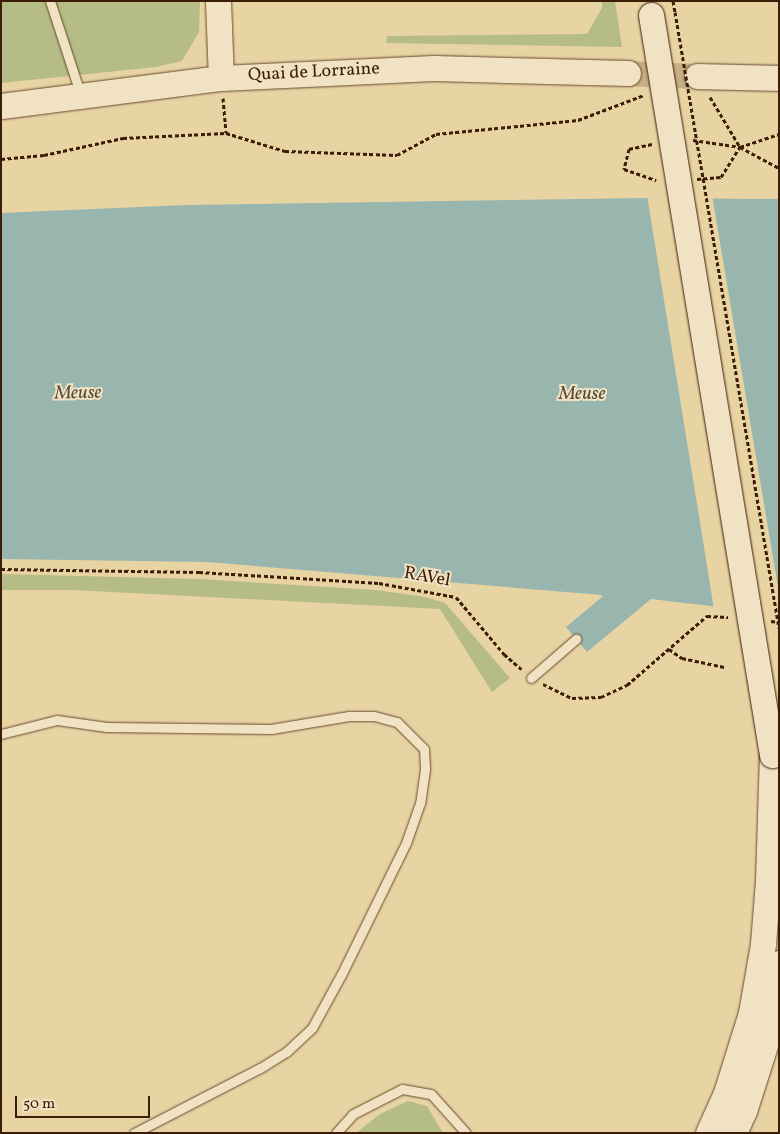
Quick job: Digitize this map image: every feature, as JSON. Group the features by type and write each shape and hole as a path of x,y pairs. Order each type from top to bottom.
{"main road":[{"path":"218,1 221,78"},
{"path":"659,9 779,790"},
{"name":"Quai de Lorraine","path":"1,106 221,78 434,68 628,74"},
{"path":"688,79 779,78"},
{"path":"708,1133 726,1093 751,1013 763,944 775,762"},
{"path":"734,1133 744,1111 767,1039 779,963"}],"lane":[{"path":"50,1 80,96"},
{"path":"531,678 576,640"},
{"path":"1,734 57,720 107,727 271,729 349,716 374,716 398,722 424,749 425,769 420,803 406,843 341,975 312,1028 286,1052 260,1068 134,1133"},
{"path":"336,1133 353,1114 402,1089 431,1094 466,1133"}],"path":[{"path":"674,1 659,9 779,628"},
{"path":"221,78 226,133"},
{"path":"688,79 740,148 779,168"},
{"path":"1,159 44,155 123,138 226,133 286,151 397,155 436,134 578,120 651,93"},
{"path":"740,148 779,134"},
{"name":"RAVel","path":"1,569 199,572 379,583 456,597 504,654 531,678 572,698 601,697 627,685 707,616 734,618"},
{"path":"770,621 779,622"},
{"path":"669,649 682,658 724,667"}],"green space":[{"path":"1,1 200,1 199,32 182,61 156,67 1,83"},
{"path":"602,1 615,1 622,47 386,43 387,36 587,34 602,8"},
{"path":"1,574 199,579 376,590 425,597 445,603 510,678 492,692 440,609 73,590 1,590"},
{"path":"408,1101 427,1106 443,1133 356,1133 380,1114"}],"water":[{"name":"Meuse","path":"647,198 779,199 779,614 651,599 587,652 566,627 602,595 207,562 1,559 1,213 186,205"}],"pier":[{"path":"647,195 712,195 779,593 779,616 714,609"}],"tunnel":[{"path":"628,73 697,76"}]}
